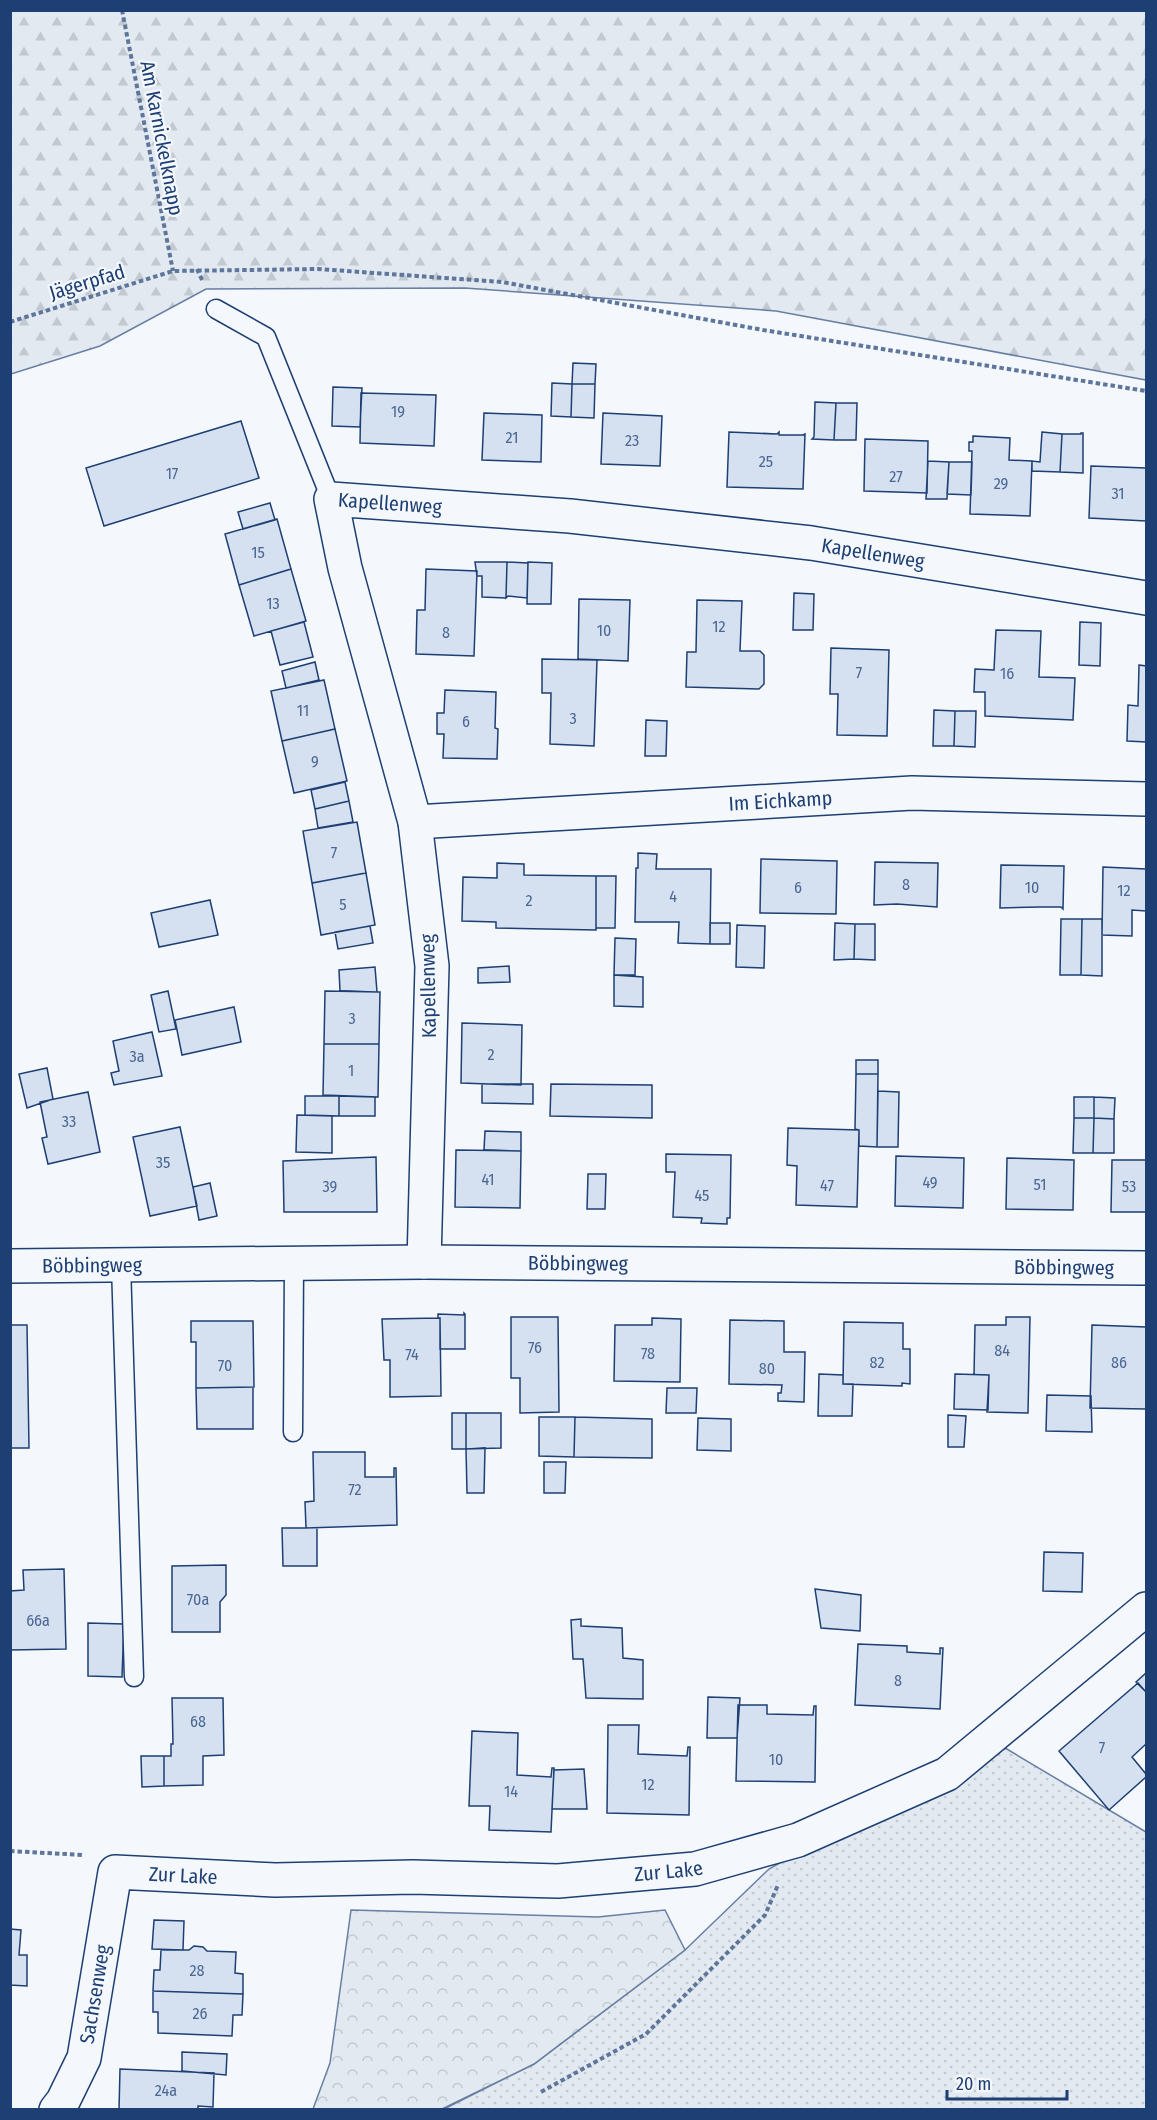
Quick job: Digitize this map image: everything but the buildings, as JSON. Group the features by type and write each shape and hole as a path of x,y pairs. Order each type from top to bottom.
{"street":[{"name":"Kapellenweg","path":"424,1262 432,966 415,822 345,568 331,499 570,516 811,543 1146,598"},
{"name":"Im Eichkamp","path":"415,822 912,793 1146,799"},
{"name":"Böbbingweg","path":"10,1266 424,1262 1146,1268"},
{"name":"Zur Lake","path":"115,1872 275,1880 413,1877 558,1881 695,1869 798,1840 947,1774 1146,1609"},
{"name":"Sachsenweg","path":"56,2109 63,2101 84,2058 115,1872"}],"lane":[{"path":"216,309 266,338 331,499"},
{"path":"293,1432 294,1263"},
{"path":"121,1264 134,1677"}],"path":[{"name":"Am Karnickelknapp","path":"122,10 173,271"},
{"name":"Jägerpfad","path":"10,322 173,271 318,269 502,282 763,330 1146,392"},
{"path":"541,2092 646,2034 765,1915 798,1840"},
{"path":"10,1851 90,1855 115,1872"}],"green space":[{"path":"11,10 1146,11 1146,380 776,311 465,288 206,289 100,346 11,374"},
{"path":"995,1742 1146,1832 1146,2109 442,2110 534,2064 685,1950 769,1869"},
{"path":"351,1910 598,1917 665,1910 685,1950 534,2064 442,2109 313,2109 330,2063"}]}
